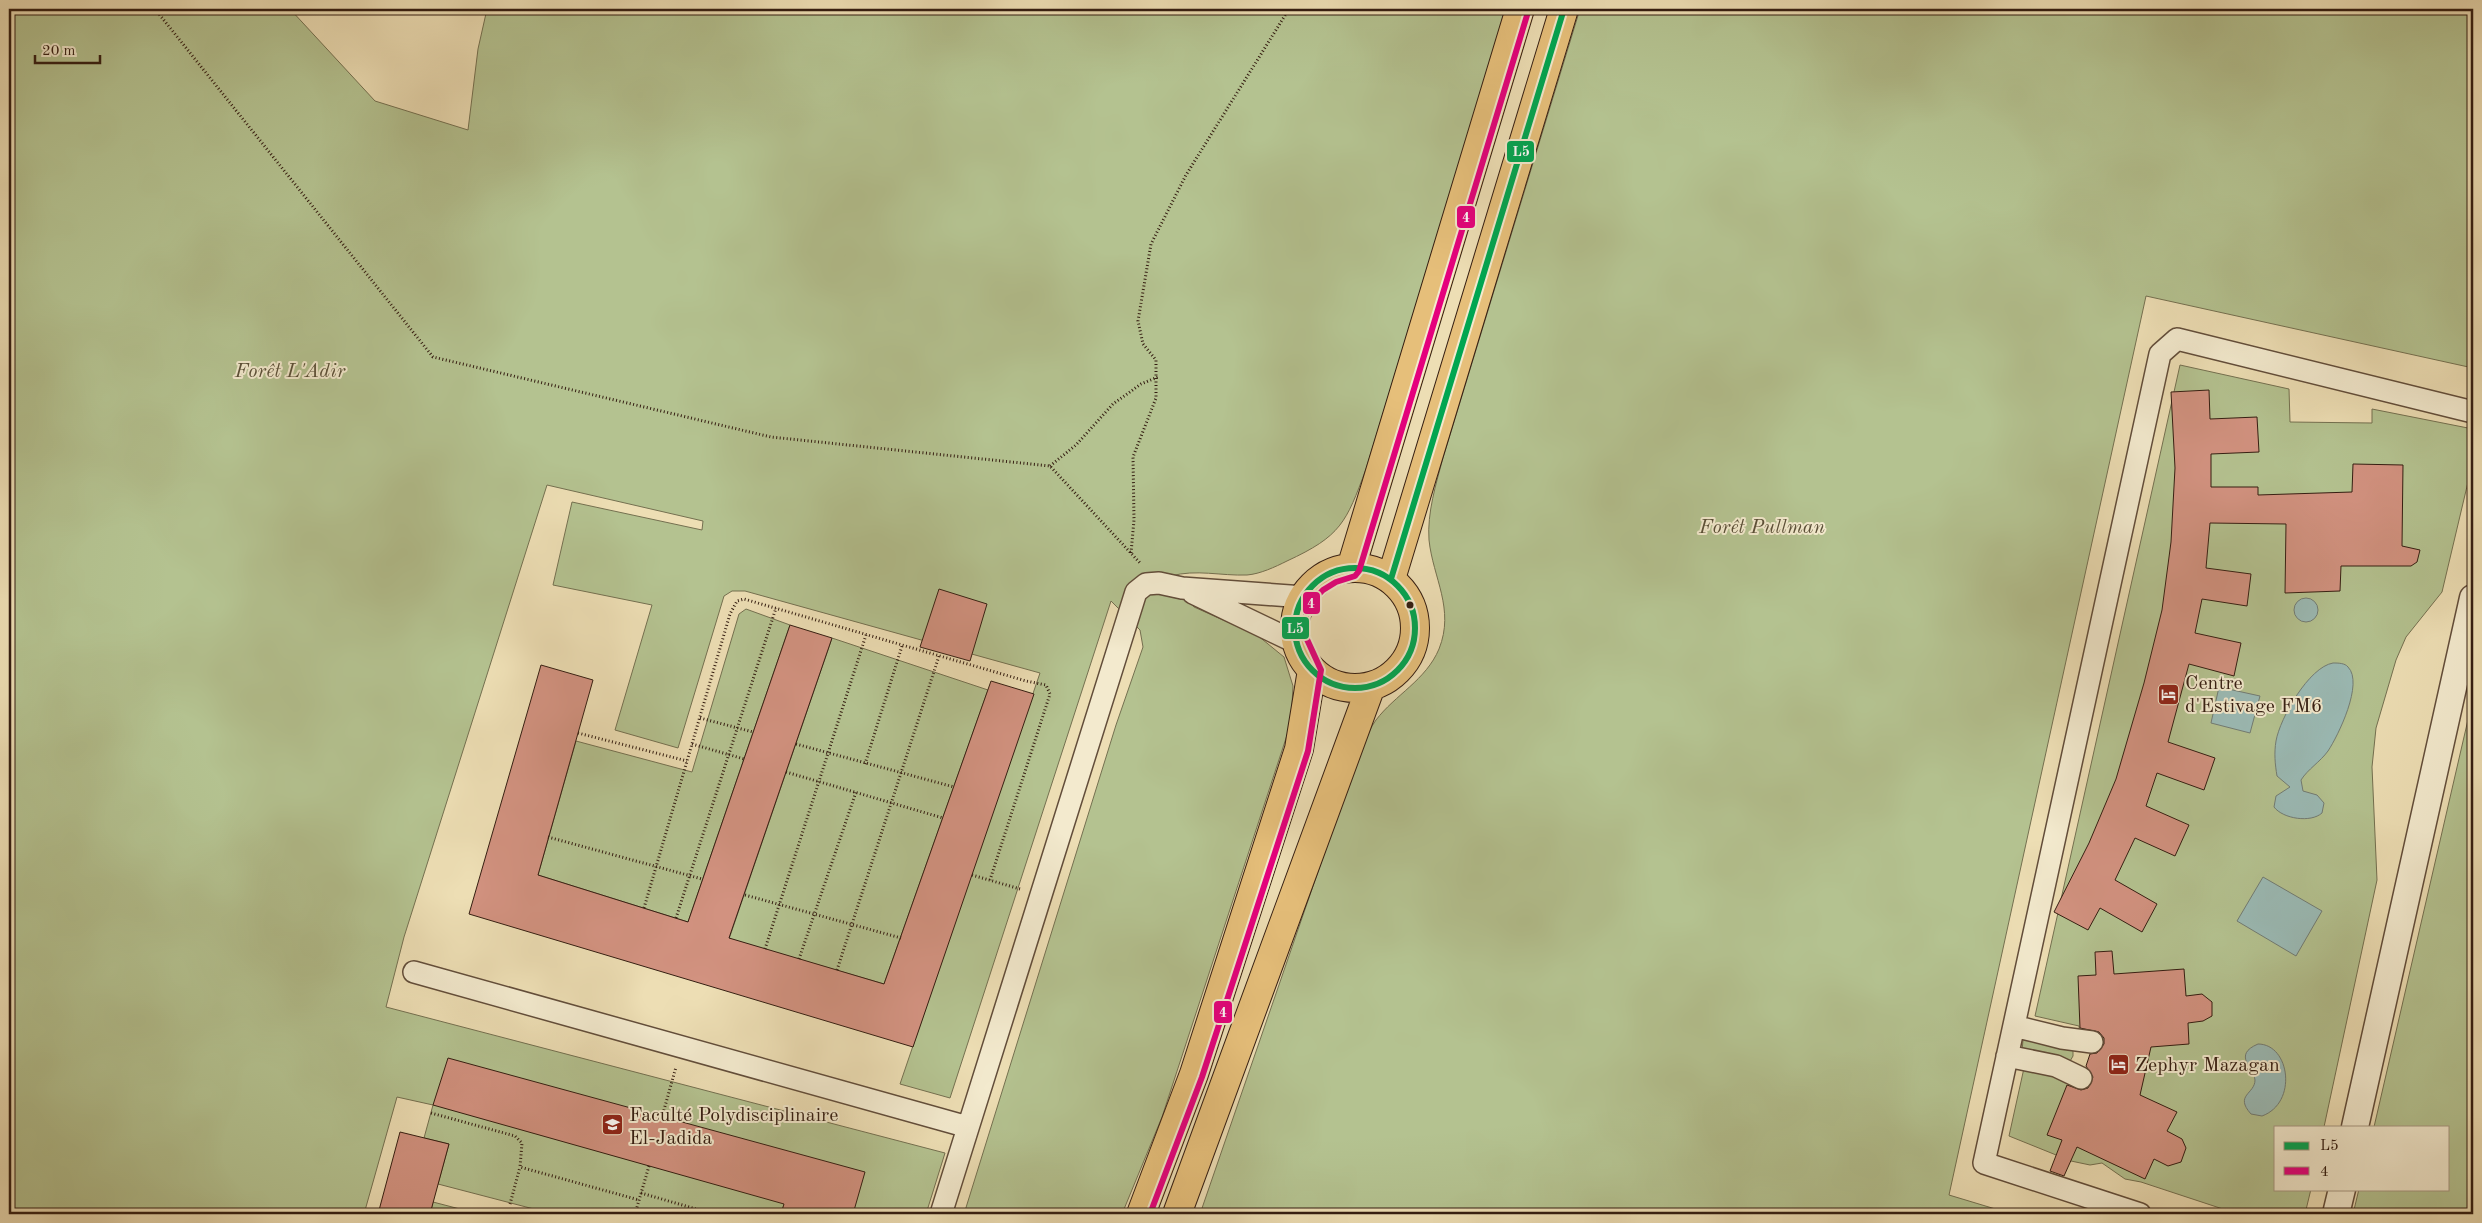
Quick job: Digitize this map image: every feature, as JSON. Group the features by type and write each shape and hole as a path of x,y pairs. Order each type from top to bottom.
{"highway":[{"path":"1352,568 1520,9"},
{"path":"1391,579 1564,9"},
{"path":"1352,568 1372,570 1391,579 1406,596 1414,616 1414,639 1406,660 1391,676 1370,686 1349,688 1329,682 1312,670 1303,658 1297,643 1296,620 1304,597 1316,582 1333,572 1352,568"},
{"path":"1141,1214 1194,1074 1299,749 1312,670"},
{"path":"1177,1214 1370,686"}],"street":[{"path":"2140,1214 1984,1163 2160,354 2177,339 2473,412"},
{"path":"941,1214 1129,609 1136,592 1146,584 1159,583 1182,588 1304,597"},
{"path":"1182,588 1297,643"},
{"path":"2356,1126 2473,598"},
{"path":"414,972 968,1127"},
{"path":"2007,1056 2056,1066 2076,1075 2078,1048 2085,1041 2014,1026"},
{"path":"2336,1214 2342,1190"}],"path":[{"path":"155,9 433,357 771,437 1050,466 1159,583"},
{"path":"1131,553 1134,520 1133,457 1156,398 1158,376 1156,360 1143,344 1138,321 1151,244 1186,174 1289,9"},
{"path":"1050,466 1076,445 1113,404 1141,384 1158,376"},
{"path":"644,908 730,614 737,602 744,599 902,646 1046,685 1050,694 990,880"},
{"path":"676,918 776,608"},
{"path":"765,949 866,635"},
{"path":"865,764 902,646"},
{"path":"837,970 938,656"},
{"path":"700,718 753,732"},
{"path":"578,733 687,761"},
{"path":"692,744 744,759"},
{"path":"796,744 954,788"},
{"path":"786,772 943,818"},
{"path":"799,959 856,792"},
{"path":"548,837 702,879"},
{"path":"972,875 1040,894"},
{"path":"744,895 901,938"},
{"path":"662,1117 681,1047"},
{"path":"431,1113 515,1136 522,1143 520,1167 510,1204"},
{"path":"635,1214 649,1166"},
{"path":"520,1167 639,1200"},
{"path":"641,1193 713,1214"}],"green space":[{"name":"Forêt L'Adir","path":"9,9 290,9 375,101 468,130 478,49 487,9 1507,9 1366,469 1353,503 1346,515 1339,526 1319,544 1262,572 1247,575 1190,573 1171,576 1194,607 1257,635 1284,657 1293,686 1291,723 1162,1117 1122,1214 964,1214 1116,725 1143,647 1140,630 1111,601 950,1098 900,1084 1040,673 745,591 732,591 724,596 678,748 615,730 652,605 553,585 572,502 702,530 703,521 547,485 404,937 386,1007 945,1153 926,1214 853,1214 784,1204 781,1214 553,1214 438,1184 449,1144 424,1138 433,1105 397,1097 364,1214 9,1214"},
{"name":"Forêt Pullman","path":"1580,9 2473,9 2473,368 2146,296 1949,1195 2012,1214 1200,1214 1352,773 1366,739 1376,720 1426,670 1439,649 1445,620 1442,594 1429,540 1429,519 1433,499 1443,458"},
{"path":"2180,365 2289,389 2290,422 2372,423 2372,409 2473,429 2473,461 2442,592 2406,637 2396,660 2376,728 2372,767 2377,880 2324,1126 2274,1126 2274,1190 2311,1190 2305,1214 2238,1214 2141,1182 2125,1179 2102,1163 2090,1165 2071,1161 2009,1136 2024,1068 2084,1071 2098,1075 2103,1046 2092,1046 2080,1037 2079,1026 2035,1016"},
{"path":"746,609 790,625 688,922 538,875 576,741 692,772 739,614"},
{"path":"832,638 988,690 884,984 729,939"},
{"path":"2473,698 2473,1214 2353,1214 2359,1190 2450,1190 2450,1126 2374,1126"},
{"path":"2027,1036 2073,1047 2073,1056 2069,1063 2022,1051 2023,1040"},
{"path":"433,1202 479,1214 430,1214"}],"water":[{"path":"2306,598 2315,601 2318,610 2315,619 2306,622 2297,619 2294,610 2297,601"},
{"path":"2333,663 2345,665 2352,675 2353,685 2348,709 2328,751 2301,780 2303,791 2317,795 2324,803 2322,813 2304,819 2290,817 2274,807 2276,796 2290,787 2277,776 2275,763 2276,741 2289,707 2305,683 2324,667"},
{"path":"2219,687 2260,696 2250,733 2211,723"},
{"path":"2263,877 2322,911 2296,956 2237,921"},
{"path":"2258,1044 2269,1047 2277,1053 2283,1063 2286,1075 2285,1088 2281,1099 2273,1109 2262,1116 2251,1114 2244,1103 2255,1080 2245,1057 2250,1048"}],"building":[{"path":"2209,390 2210,419 2257,417 2259,452 2211,454 2211,487 2258,487 2258,495 2352,492 2353,464 2403,465 2402,546 2420,550 2417,562 2411,566 2341,566 2340,591 2285,593 2286,524 2210,523 2206,568 2251,574 2247,606 2202,599 2195,633 2241,643 2234,676 2189,664 2168,742 2215,758 2204,790 2157,773 2146,806 2189,825 2175,856 2135,838 2115,880 2157,904 2142,932 2100,908 2088,930 2054,912 2089,843 2116,779 2144,683 2162,610 2171,542 2175,468 2171,392"},
{"path":"939,589 987,604 970,661 920,647"},
{"path":"790,625 832,638 729,938 884,984 991,681 1034,694 913,1047 469,914 541,665 593,680 538,875 688,922"},
{"path":"2112,951 2114,974 2184,969 2186,996 2202,994 2212,1002 2212,1016 2203,1021 2188,1023 2189,1044 2151,1047 2140,1095 2177,1112 2167,1131 2182,1139 2186,1148 2181,1162 2168,1166 2154,1159 2145,1179 2077,1147 2064,1176 2050,1171 2062,1140 2047,1135 2067,1085 2081,1090 2088,1088 2093,1077 2086,1066 2090,1054 2097,1053 2104,1044 2104,1038 2099,1032 2080,1028 2078,976 2096,975 2095,952"},
{"path":"448,1058 865,1172 853,1214 781,1214 784,1204 433,1105"},
{"path":"400,1132 449,1144 430,1214 378,1214"}],"transit line":[{"name":"L5","path":"1391,579 1564,9"},
{"name":"4","path":"1150,1214 1202,1077 1308,751 1321,670 1305,635 1307,610 1323,590 1336,582 1355,576 1359,571 1528,12"},
{"name":"L5","path":"1355,568 1378,573 1388,578 1397,586 1405,595 1410,605 1415,628 1410,651 1405,661 1397,670 1388,678 1378,683 1355,688 1332,683 1322,678 1313,670 1305,661 1300,651 1295,628 1300,605 1305,595 1313,586 1322,578 1332,573 1355,568"}],"place":[{"name":"Centre d'Estivage FM6","path":"2169,694"},
{"name":"Zephyr Mazagan","path":"2119,1064"},
{"name":"Faculté Polydisciplinaire El-Jadida","path":"613,1125"}]}
